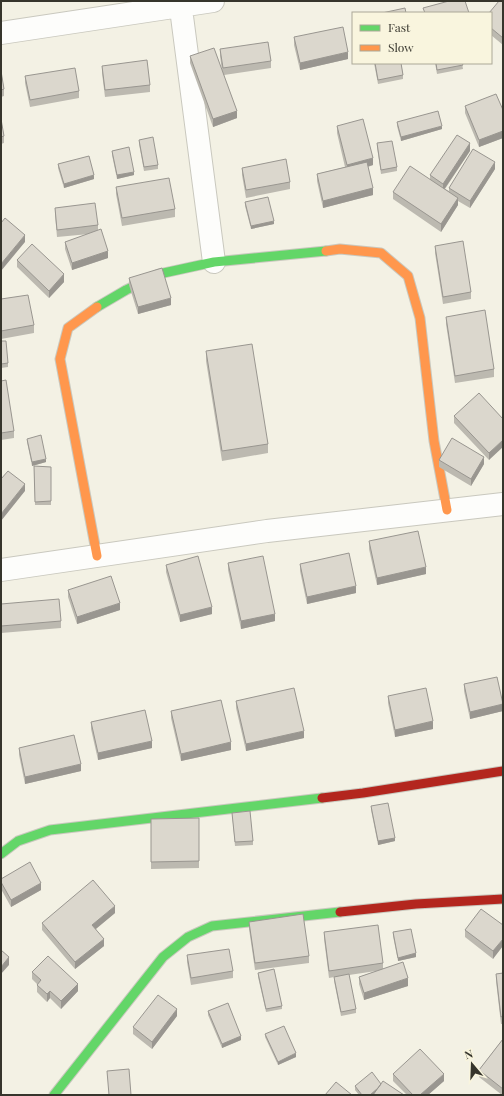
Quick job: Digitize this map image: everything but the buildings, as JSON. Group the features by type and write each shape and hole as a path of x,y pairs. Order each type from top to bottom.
{"street":[{"path":"1,33 181,4 213,1"},
{"path":"181,4 214,262"},
{"path":"97,556 60,359 68,328 102,304 126,290 159,274 214,262 340,249 381,253 408,276 420,318 434,442 447,510"},
{"path":"1,570 267,531 503,504"},
{"path":"1,854 18,841 50,830 362,793 503,771"},
{"path":"54,1095 163,957 188,937 212,926 416,904 503,899"}],"traffic: fast":[{"path":"97,307 126,290 159,274 214,262 326,251"},
{"path":"1,854 18,841 50,830 322,798"},
{"path":"54,1095 163,957 188,937 212,926 340,912"}],"traffic: slow":[{"path":"326,251 340,249 381,253 408,276 420,318 434,441 447,510"},
{"path":"97,307 68,328 60,359 97,556"}],"traffic: jam":[{"path":"322,798 503,771"},
{"path":"340,912 416,904 503,899"}]}
